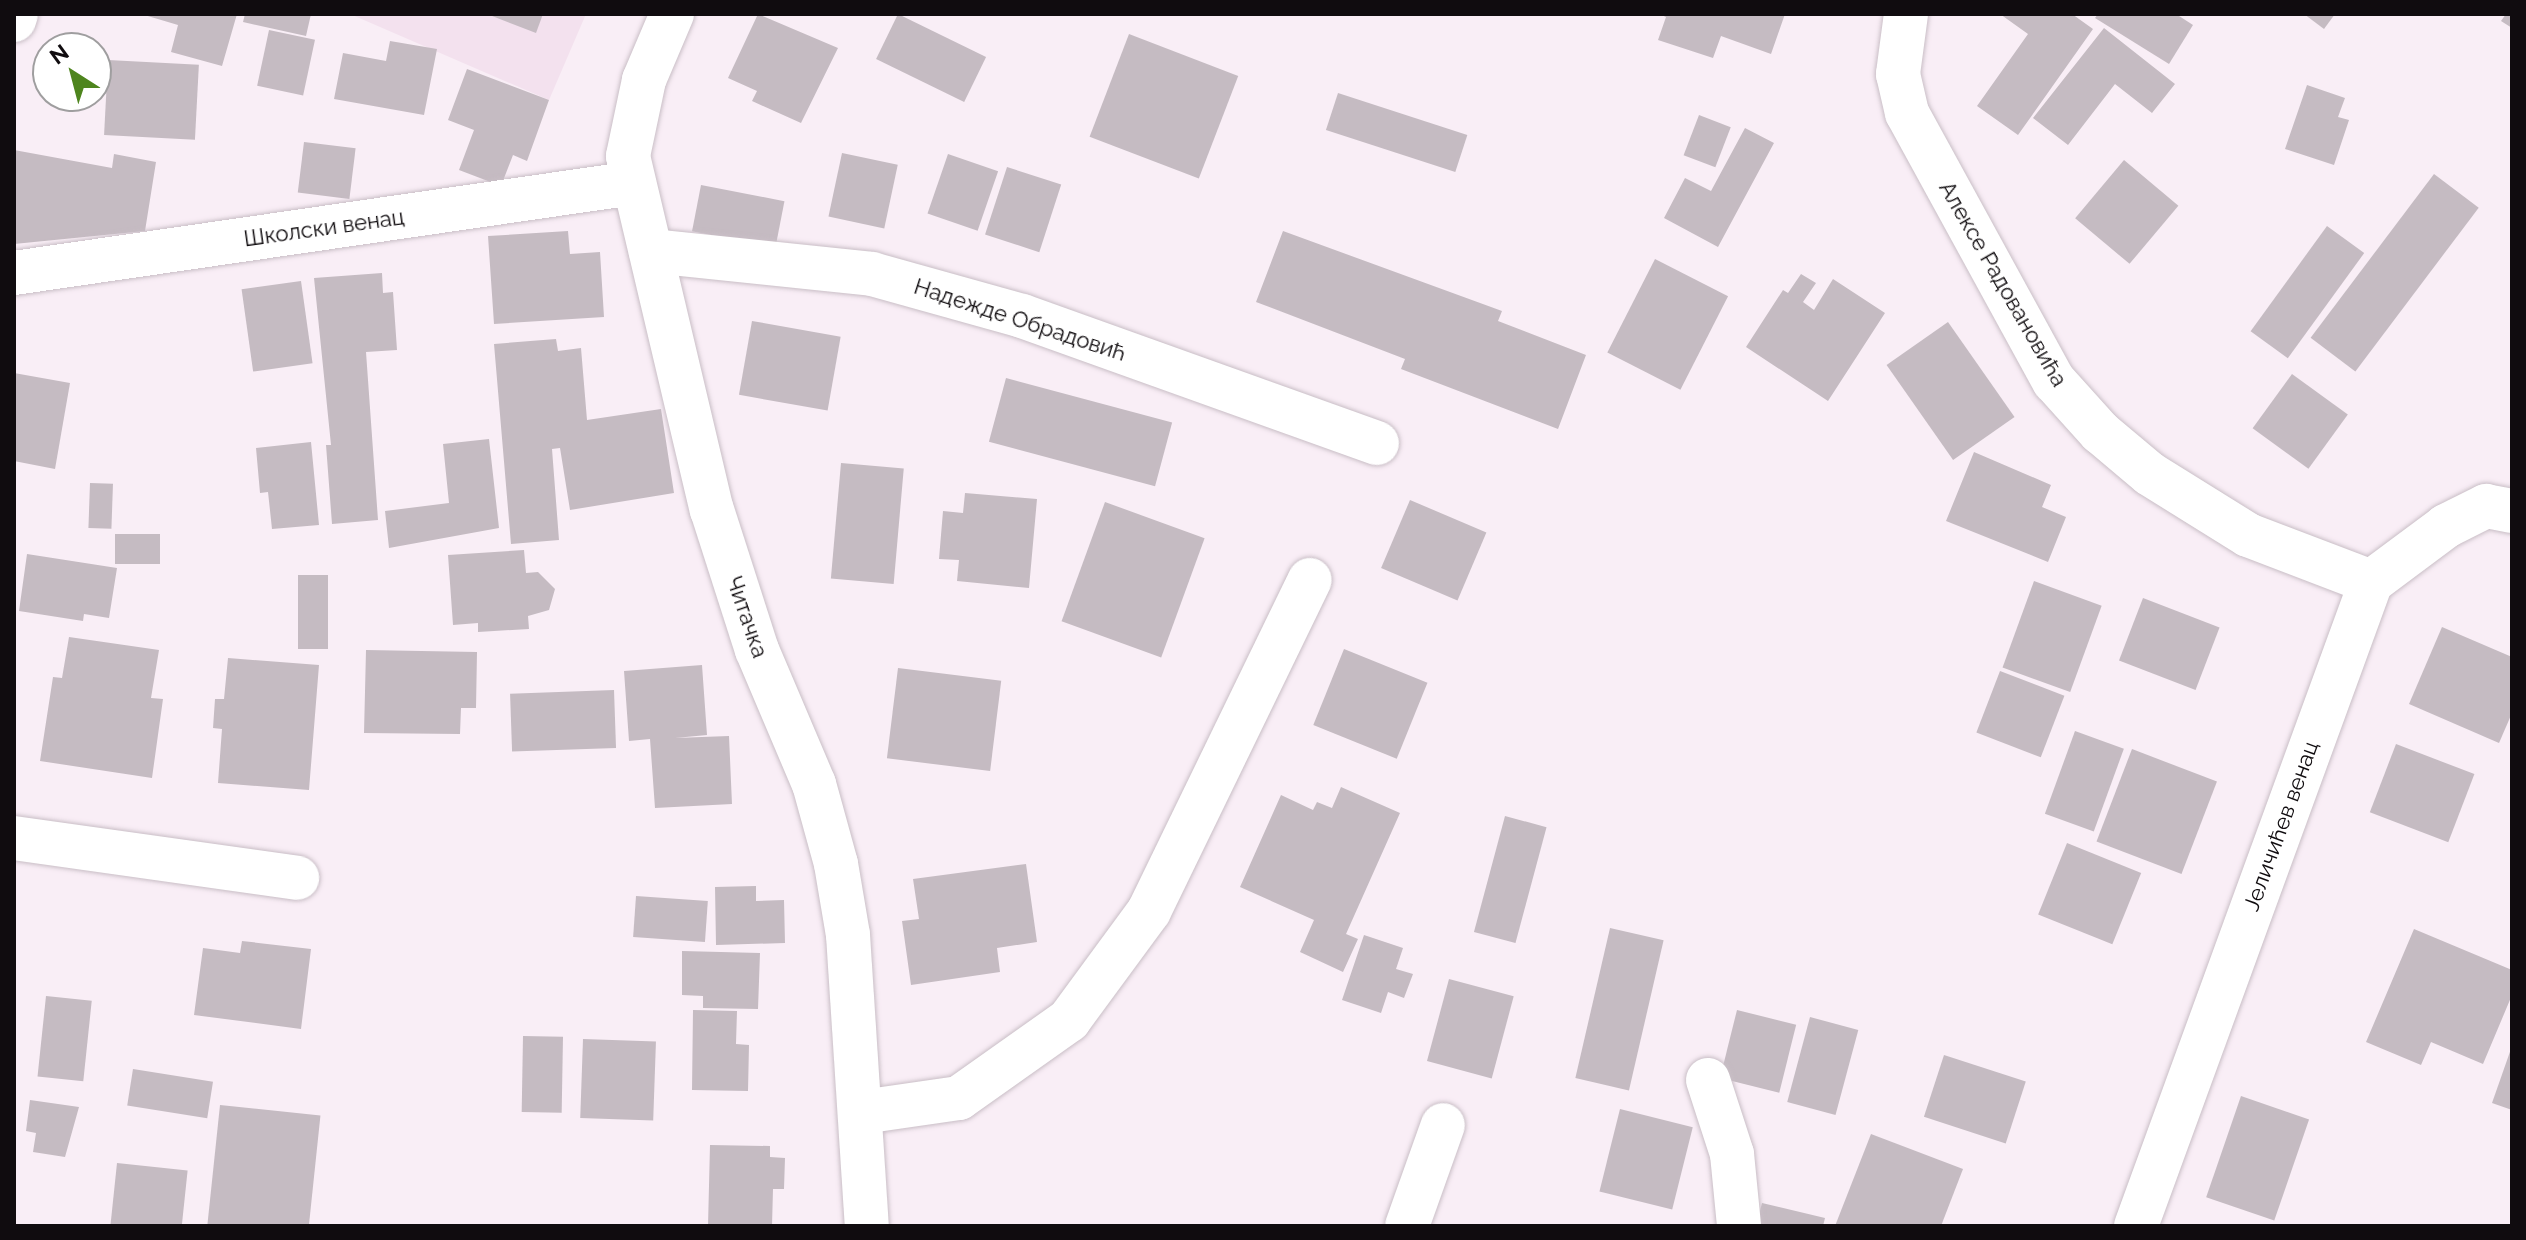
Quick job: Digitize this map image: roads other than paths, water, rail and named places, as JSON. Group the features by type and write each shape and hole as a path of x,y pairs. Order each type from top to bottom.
{"street":[{"path":"14,20 16,14"},
{"name":"Читачка","path":"672,14 631,126 628,156 712,510 757,650 814,784 836,864 848,935 862,1112 867,1226"},
{"name":"Алексе Радовановића","path":"1906,14 1898,74 1907,113 2054,381 2100,432 2150,474 2248,535 2371,582"},
{"name":"Школски венац","path":"14,273 633,183"},
{"name":"Надежде Обрадовић","path":"651,251 872,274 1022,316 1377,443"},
{"path":"2371,582 2446,526 2486,506 2512,511"},
{"path":"862,1112 959,1098 1069,1020 1149,911 1310,580"},
{"name":"Јеличићев венац","path":"2136,1226 2371,582"},
{"path":"14,838 297,878"},
{"path":"1708,1080 1732,1154 1739,1226"},
{"path":"1407,1226 1443,1125"}]}
